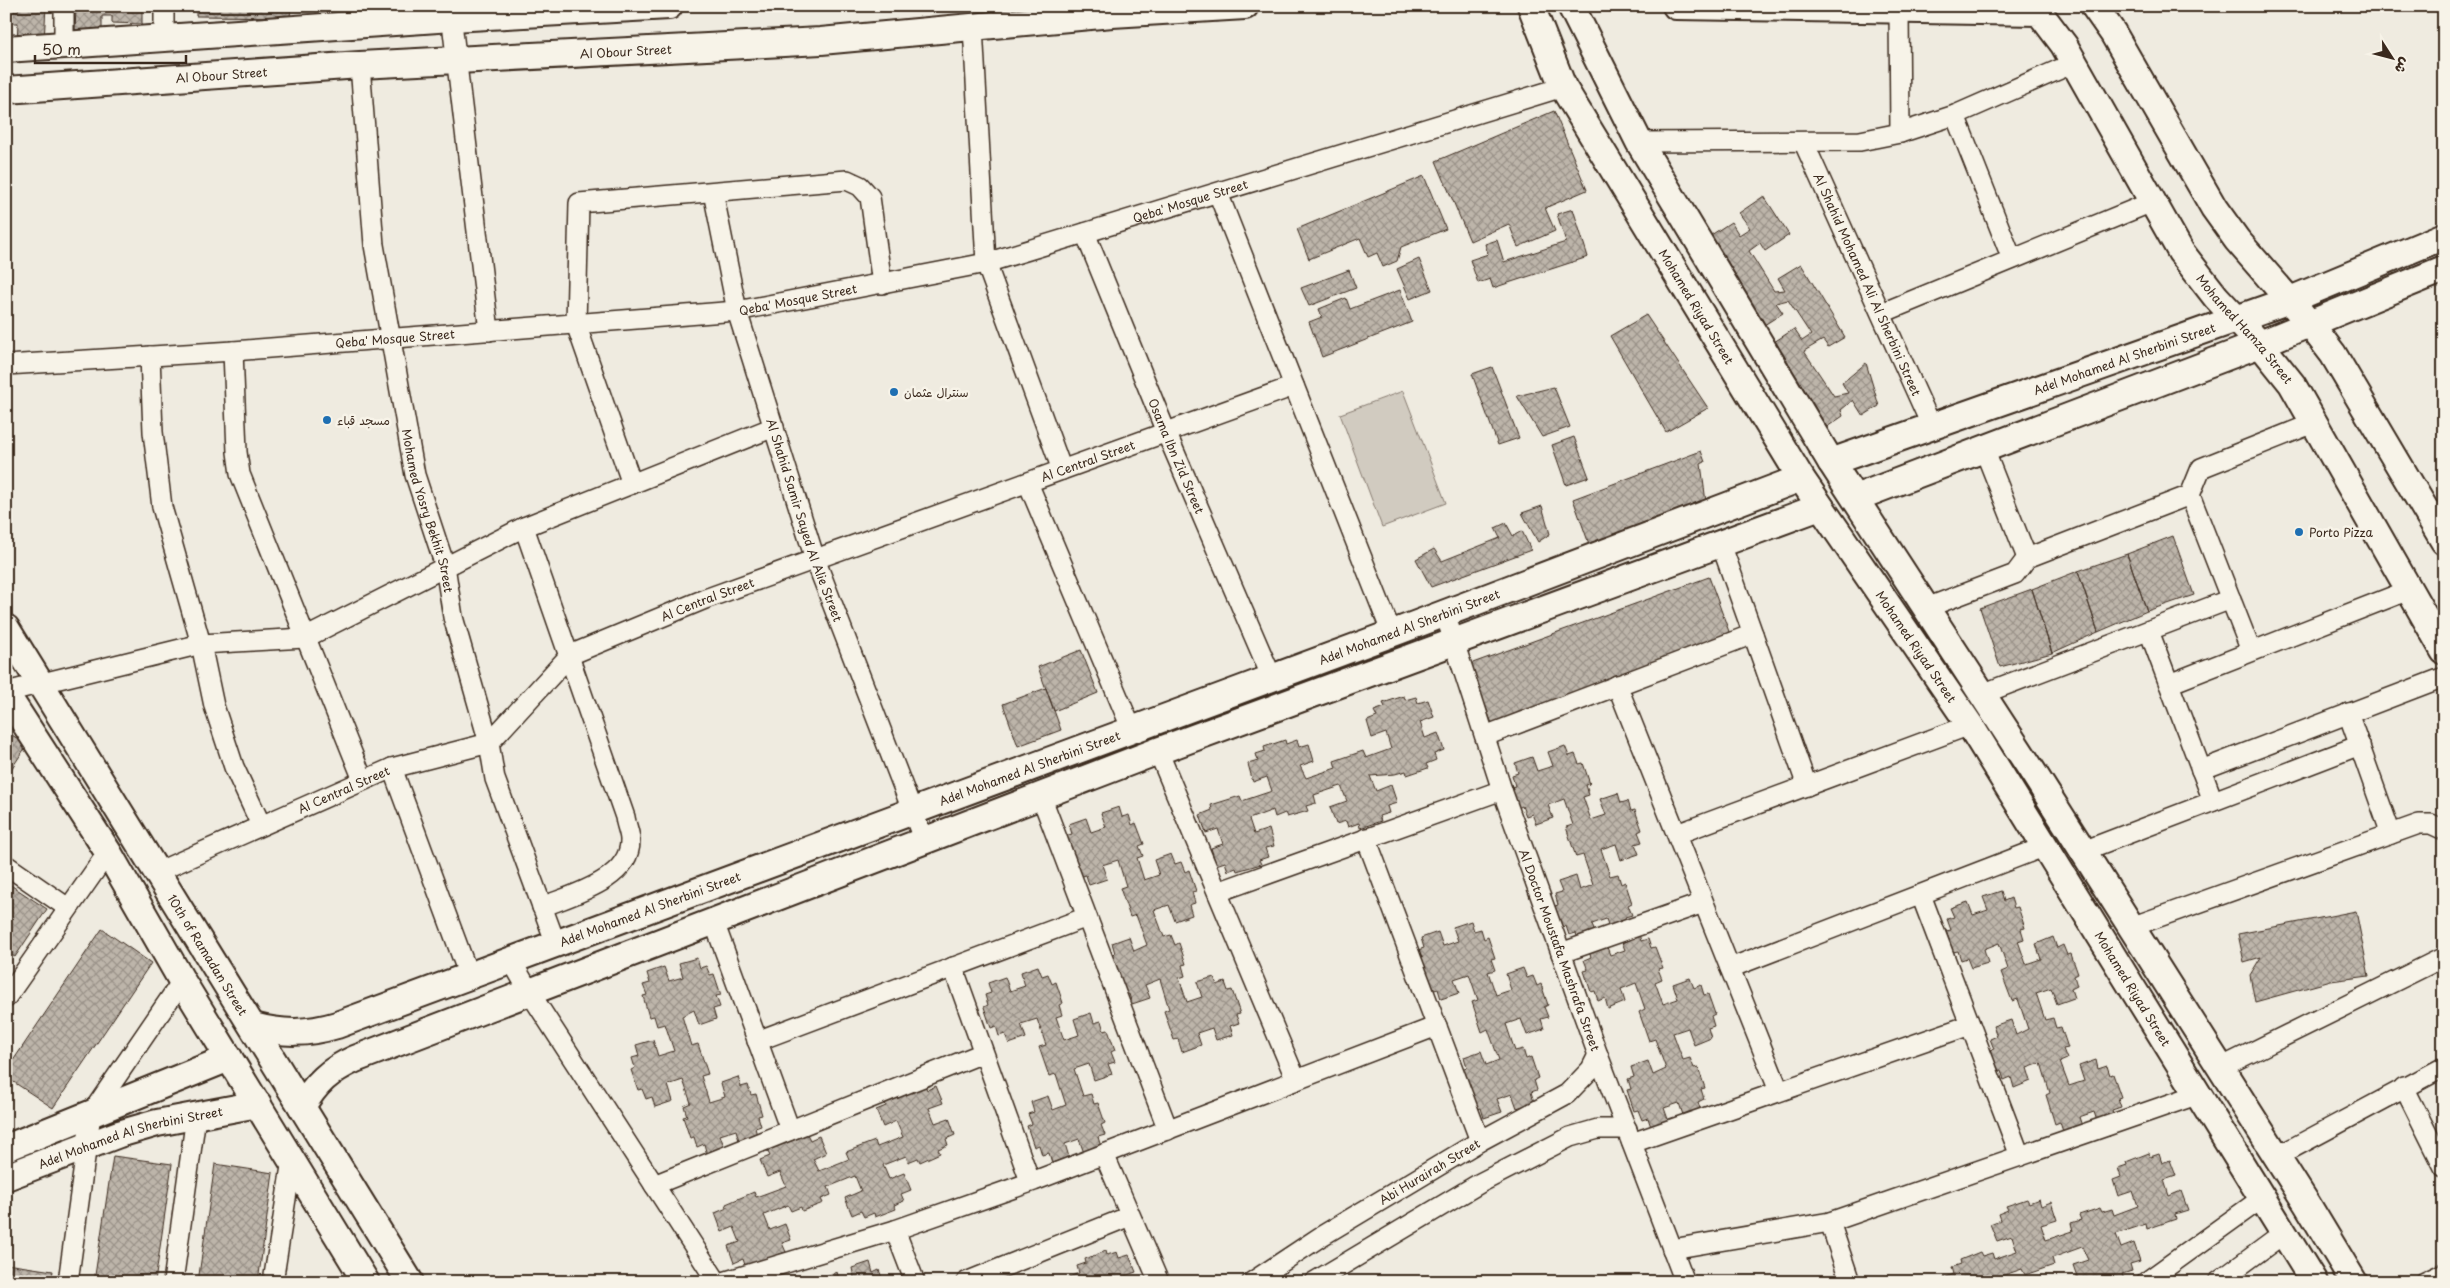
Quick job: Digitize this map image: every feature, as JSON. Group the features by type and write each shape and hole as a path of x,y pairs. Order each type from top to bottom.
{"street":[{"path":"64,6 64,45"},
{"path":"164,6 164,38"},
{"path":"6,49 164,38 451,12 669,6"},
{"name":"Al Obour Street","path":"6,90 360,65 821,41 1112,14 1245,6"},
{"name":"Mohamed Riyad Street","path":"1531,6 1563,87 1801,478 1975,734 2314,1282"},
{"path":"1571,6 1639,142 1831,462 2033,772 2307,1204 2354,1282"},
{"path":"1676,6 1899,10 1953,8 2040,9"},
{"path":"2094,6 2113,33 2214,208 2250,256 2290,300 2333,354 2444,541"},
{"name":"Mohamed Hamza Street","path":"2040,9 2074,63 2181,252 2216,297 2260,344 2292,384 2444,652"},
{"path":"1899,10 1900,133"},
{"path":"451,12 489,331"},
{"path":"973,27 986,262 1062,470"},
{"path":"1639,142 1804,143 1860,141 1900,133 1955,115 2074,63"},
{"name":"Mohamed Yosry Bekhit Street","path":"360,65 374,245 415,474 445,566 453,617 489,744 494,779 556,944"},
{"name":"Qeba' Mosque Street","path":"6,365 233,351 737,311 882,284 986,262 1563,87"},
{"path":"1955,115 2012,259"},
{"name":"Al Shahid Mohamed Ali Al Sherbini Street","path":"1804,143 1932,427"},
{"path":"632,484 576,324 579,203 847,180 860,186 870,197 882,284"},
{"name":"Al Shahid Samir Sayed Al Alie Street","path":"713,192 737,311 815,559 924,841"},
{"path":"1218,193 1392,634"},
{"path":"1882,313 2152,202"},
{"name":"Osama Ibn Zid Street","path":"1086,233 1166,432 1272,678"},
{"name":"Adel Mohamed Al Sherbini Street","path":"1831,462 2290,300 2444,236"},
{"path":"1855,498 2260,344 2444,270"},
{"path":"233,351 237,452 240,474 364,780"},
{"path":"150,356 153,432 162,507 201,644 214,706 234,768 261,825"},
{"name":"Al Central Street","path":"157,872 392,768 489,744 570,655 705,599 1294,386"},
{"path":"2251,651 2190,496 2201,468 2314,423"},
{"path":"366,1282 182,981 108,852 6,693 201,644 305,638 524,527 774,427"},
{"path":"1984,449 2027,558"},
{"name":"Adel Mohamed Al Sherbini Street","path":"253,1026 274,1032 316,1031 1392,634 1801,478"},
{"path":"1028,482 1132,730"},
{"path":"1926,608 2016,574 2027,558 2190,496"},
{"path":"302,1107 311,1091 338,1067 1158,751 1722,544 1820,506"},
{"path":"524,527 570,655 625,818 630,841 623,865 605,881 542,907"},
{"path":"1722,544 1807,786"},
{"path":"2169,684 2409,590"},
{"path":"1982,694 2231,599"},
{"name":"Al Doctor Moustafa Mashrafa Street","path":"1444,614 1502,790 1598,1054 1684,1282"},
{"path":"2149,631 2212,802"},
{"path":"1485,736 1753,634"},
{"name":"10th of Ramadan Street","path":"10,643 41,683 410,1282"},
{"path":"2201,770 2444,677"},
{"path":"1617,685 1779,1091"},
{"path":"2348,713 2391,834"},
{"path":"1676,834 1807,786 1975,734 1994,744 2000,741 2005,729"},
{"path":"2083,852 2360,745"},
{"path":"1158,751 1296,1080"},
{"path":"392,768 468,976"},
{"path":"2008,786 2009,779 2019,769 2033,772"},
{"path":"1218,892 1502,790"},
{"path":"1041,796 1168,1130"},
{"path":"2130,927 2419,824 2431,824 2444,830"},
{"path":"1366,838 1480,1141"},
{"path":"1730,968 2046,846"},
{"path":"7,996 108,852"},
{"path":"6,864 68,908"},
{"path":"1921,895 2020,1156"},
{"path":"1561,953 1703,903"},
{"path":"757,1041 1087,917"},
{"path":"714,922 790,1130"},
{"path":"2220,1068 2444,957"},
{"path":"511,960 530,993 717,1282"},
{"path":"953,967 1030,1181"},
{"path":"68,1282 91,1114 182,981"},
{"path":"1314,1282 1480,1183 1570,1137 1598,1129 1629,1136 1779,1091 1970,1025"},
{"path":"723,1282 895,1230 1168,1130 1437,1026"},
{"path":"654,1185 983,1053"},
{"name":"Abi Hurairah Street","path":"1252,1282 1320,1237 1480,1141 1567,1094 1591,1069 1598,1054"},
{"path":"6,1148 229,1058"},
{"path":"2276,1157 2444,1067"},
{"path":"2404,1087 2444,1167"},
{"path":"1672,1249 1830,1222 2199,1094"},
{"name":"Adel Mohamed Al Sherbini Street","path":"6,1177 87,1146 157,1123 258,1104"},
{"path":"173,1282 196,1116"},
{"path":"1104,1154 1158,1282"},
{"path":"272,1282 292,1160"},
{"path":"2146,1282 2261,1199"},
{"path":"2218,1282 2284,1234 2307,1204"},
{"path":"966,1282 1130,1216"},
{"path":"1830,1222 1850,1282"},
{"path":"895,1230 915,1282"},
{"path":"2425,1282 2444,1273"}],"shaded area":[{"path":"1403,391 1446,503 1382,527 1340,414"}],"building":[{"path":"19,6 46,6 44,41 17,41 18,23 6,23 6,11 18,12"},
{"path":"76,6 142,6 142,24 112,23 112,16 102,16 102,34 75,34"},
{"path":"196,6 291,6 290,17 196,16"},
{"path":"316,6 410,6 410,17 316,16"},
{"path":"1554,111 1587,190 1545,208 1555,231 1518,247 1509,224 1470,241 1436,161"},
{"path":"1424,176 1446,229 1401,247 1397,261 1383,267 1377,253 1368,257 1360,238 1309,259 1297,229"},
{"path":"1764,196 1789,235 1765,251 1760,243 1749,251 1774,291 1785,290 1778,278 1801,264 1845,337 1828,347 1823,340 1804,351 1834,396 1848,393 1842,383 1866,363 1879,406 1863,416 1853,400 1841,410 1843,416 1824,429 1771,344 1794,329 1802,341 1811,335 1788,300 1776,303 1783,313 1761,327 1705,239 1731,222 1739,235 1750,228 1739,213"},
{"path":"1573,209 1588,257 1493,288 1490,279 1478,283 1470,260 1488,254 1485,244 1497,240 1504,262 1566,242 1557,214"},
{"path":"1419,259 1432,290 1410,299 1397,269"},
{"path":"1349,270 1356,288 1309,306 1301,288"},
{"path":"1400,290 1412,322 1322,357 1309,322 1322,317 1319,309 1346,298 1350,309"},
{"path":"1646,315 1708,408 1666,432 1610,336"},
{"path":"1492,367 1519,438 1498,445 1472,374"},
{"path":"1554,387 1570,427 1542,437 1517,396"},
{"path":"1574,437 1589,477 1566,485 1552,445"},
{"path":"1701,451 1705,462 1701,464 1706,502 1589,544 1573,499"},
{"path":"1542,506 1550,534 1538,542 1522,513"},
{"path":"1506,523 1513,536 1522,531 1531,550 1431,587 1416,559 1434,549 1442,561 1500,538 1495,528"},
{"path":"2173,536 2194,595 2147,611 2127,554"},
{"path":"2127,554 2147,611 2098,632 2078,571"},
{"path":"2078,571 2098,632 2052,653 2032,589"},
{"path":"1709,577 1731,637 1492,724 1470,664"},
{"path":"2032,589 2052,653 2000,667 1980,608"},
{"path":"1081,650 1098,693 1054,711 1038,667"},
{"path":"1046,688 1061,730 1018,746 1003,704"},
{"path":"1404,696 1405,700 1416,697 1418,703 1428,700 1434,717 1420,722 1425,738 1438,733 1444,750 1434,754 1436,760 1426,764 1428,768 1407,775 1406,771 1370,776 1376,791 1391,785 1397,803 1387,806 1389,813 1379,816 1381,821 1360,828 1359,823 1348,827 1346,821 1336,824 1330,807 1347,801 1341,786 1314,795 1316,803 1306,806 1308,811 1287,817 1285,813 1275,817 1273,810 1249,819 1254,834 1269,829 1274,846 1265,848 1268,857 1259,860 1261,864 1237,871 1236,868 1228,871 1225,862 1216,865 1211,848 1223,844 1218,829 1206,833 1200,815 1212,810 1211,805 1240,796 1242,801 1272,791 1267,777 1253,782 1248,764 1258,761 1256,754 1265,751 1264,747 1285,740 1286,744 1297,740 1299,747 1309,744 1314,761 1300,766 1306,778 1336,768 1334,761 1363,751 1366,758 1391,749 1386,733 1372,738 1367,721 1377,717 1374,711 1385,707 1383,703"},
{"path":"6,731 27,745 6,777"},
{"path":"1565,746 1569,756 1575,754 1579,764 1583,763 1590,784 1586,785 1589,795 1583,797 1591,820 1606,815 1600,799 1618,793 1621,803 1628,801 1631,811 1635,810 1642,830 1638,832 1642,842 1635,844 1639,854 1621,860 1616,844 1601,849 1610,876 1618,874 1621,884 1625,882 1632,903 1628,905 1632,915 1625,917 1629,927 1611,933 1606,919 1592,924 1596,937 1579,943 1576,933 1569,935 1566,926 1561,927 1555,906 1558,905 1555,894 1562,892 1558,882 1576,876 1580,890 1593,885 1583,855 1576,857 1566,827 1573,825 1564,799 1548,805 1553,818 1536,824 1532,814 1526,816 1522,806 1518,808 1511,787 1515,786 1512,775 1518,773 1515,763 1532,757 1537,771 1553,766 1548,752"},
{"path":"1119,807 1122,817 1129,815 1132,825 1136,823 1144,844 1139,846 1143,856 1137,858 1144,880 1159,875 1154,860 1171,854 1175,864 1181,862 1185,872 1189,870 1196,891 1192,892 1195,903 1189,905 1192,915 1175,921 1169,905 1154,910 1164,937 1171,935 1175,945 1179,943 1186,964 1182,965 1185,976 1179,978 1187,1002 1202,997 1197,982 1214,977 1217,985 1225,982 1228,991 1232,990 1240,1014 1236,1015 1239,1023 1230,1026 1233,1035 1216,1040 1212,1028 1197,1033 1201,1045 1182,1052 1178,1039 1174,1040 1164,1011 1169,1009 1160,979 1145,985 1150,998 1132,1004 1129,994 1122,996 1109,955 1115,953 1112,943 1129,937 1134,951 1147,945 1136,915 1130,917 1120,888 1126,886 1118,860 1102,865 1107,879 1089,885 1086,875 1079,877 1065,836 1072,834 1069,824 1086,818 1091,832 1106,827 1101,813"},
{"path":"6,882 47,909 15,957 6,952"},
{"path":"2001,891 2004,901 2011,898 2014,908 2018,907 2025,928 2021,929 2024,939 2018,941 2026,964 2041,959 2036,944 2053,937 2057,948 2063,945 2067,955 2071,954 2078,974 2074,976 2077,986 2071,989 2074,998 2057,1004 2051,988 2036,993 2045,1020 2053,1018 2056,1028 2061,1027 2068,1048 2063,1049 2067,1059 2060,1062 2069,1086 2084,1081 2079,1066 2096,1060 2098,1069 2107,1066 2110,1075 2113,1074 2121,1097 2118,1098 2121,1107 2112,1110 2115,1118 2098,1124 2094,1112 2079,1117 2083,1129 2064,1135 2060,1122 2055,1124 2046,1095 2050,1093 2041,1063 2027,1068 2031,1081 2014,1088 2011,1077 2004,1080 2001,1070 1997,1071 1990,1050 1994,1049 1990,1039 1997,1036 1993,1026 2011,1020 2016,1035 2028,1029 2018,999 2012,1001 2001,972 2008,969 1999,943 1984,949 1988,963 1971,968 1967,958 1961,960 1958,951 1953,952 1946,931 1951,930 1947,919 1954,917 1950,908 1968,902 1973,915 1988,910 1983,897"},
{"path":"2356,911 2369,976 2331,981 2255,1002 2250,975 2261,957 2244,962 2238,934"},
{"path":"1471,921 1474,931 1481,929 1484,939 1488,937 1495,958 1491,959 1495,970 1488,972 1496,995 1511,990 1506,974 1523,968 1527,978 1533,976 1537,986 1541,984 1548,1005 1544,1007 1548,1017 1541,1019 1544,1029 1527,1035 1521,1019 1506,1024 1515,1051 1523,1049 1526,1059 1531,1057 1538,1078 1534,1080 1537,1090 1531,1092 1534,1102 1517,1108 1512,1094 1497,1099 1502,1112 1484,1118 1481,1108 1474,1110 1461,1069 1467,1067 1464,1057 1481,1051 1486,1065 1499,1060 1488,1029 1482,1032 1472,1002 1478,1000 1469,974 1454,979 1459,993 1441,999 1438,989 1431,991 1418,950 1424,948 1421,938 1438,932 1443,946 1458,941 1453,927"},
{"path":"102,929 151,963 53,1108 6,1077 6,1071"},
{"path":"1638,931 1641,941 1648,939 1651,948 1655,947 1663,968 1658,969 1662,979 1655,982 1663,1004 1678,999 1673,984 1690,978 1694,988 1701,985 1704,995 1708,994 1715,1014 1711,1016 1714,1026 1708,1028 1711,1038 1694,1045 1688,1028 1673,1033 1683,1060 1690,1058 1694,1068 1698,1067 1705,1088 1701,1089 1704,1099 1698,1102 1701,1112 1684,1118 1679,1103 1664,1108 1669,1122 1651,1127 1648,1118 1642,1120 1638,1110 1634,1111 1627,1090 1631,1089 1628,1079 1634,1077 1631,1067 1648,1061 1653,1075 1666,1069 1655,1039 1649,1041 1639,1012 1645,1009 1636,983 1621,989 1625,1002 1608,1009 1605,998 1598,1001 1595,991 1591,992 1584,971 1588,970 1584,960 1591,957 1587,947 1605,942 1610,955 1625,950 1620,937"},
{"path":"697,958 700,968 706,966 710,975 714,974 721,995 716,996 720,1007 713,1009 716,1019 699,1025 694,1010 682,1016 691,1046 698,1044 708,1074 701,1076 709,1102 725,1097 721,1083 738,1077 741,1087 748,1085 751,1095 756,1094 762,1115 758,1116 761,1126 755,1128 758,1139 740,1144 736,1130 720,1135 725,1149 707,1155 704,1144 697,1147 694,1137 690,1138 683,1117 687,1116 684,1106 691,1103 683,1080 668,1085 673,1101 655,1107 652,1097 646,1099 642,1089 638,1090 631,1070 635,1068 632,1058 639,1056 636,1045 653,1040 658,1056 674,1051 665,1024 657,1026 654,1016 649,1017 643,996 647,995 643,985 650,983 647,973 664,967 669,981 683,977 679,963"},
{"path":"1038,966 1042,976 1048,974 1052,984 1056,982 1063,1003 1059,1005 1062,1015 1056,1017 1064,1040 1079,1035 1074,1019 1091,1013 1094,1023 1101,1021 1104,1031 1108,1030 1115,1050 1111,1052 1115,1062 1108,1064 1112,1074 1094,1080 1089,1064 1074,1069 1083,1096 1091,1094 1094,1104 1098,1103 1105,1123 1101,1125 1105,1135 1098,1137 1101,1147 1084,1153 1079,1139 1065,1144 1069,1157 1052,1163 1049,1153 1042,1155 1039,1145 1034,1147 1027,1126 1032,1124 1028,1114 1034,1112 1031,1102 1048,1096 1053,1110 1066,1105 1056,1074 1049,1076 1039,1047 1046,1045 1037,1019 1021,1024 1026,1038 1009,1044 1005,1034 999,1036 996,1026 991,1028 984,1007 988,1005 985,995 991,993 988,983 1005,977 1010,991 1025,986 1021,972"},
{"path":"924,1083 927,1090 936,1086 943,1103 929,1108 935,1123 949,1118 955,1135 946,1139 948,1145 938,1149 940,1153 920,1162 918,1158 908,1162 906,1156 883,1165 889,1179 904,1173 911,1190 901,1194 904,1201 894,1205 896,1209 875,1217 874,1213 864,1217 861,1211 852,1215 845,1198 861,1191 855,1176 828,1187 831,1195 821,1199 823,1203 802,1211 801,1207 791,1211 788,1205 764,1215 770,1230 785,1224 791,1240 782,1243 786,1252 777,1255 777,1258 746,1268 743,1259 734,1263 728,1246 740,1242 734,1227 722,1232 715,1213 727,1208 726,1204 754,1192 756,1197 786,1186 780,1172 767,1177 760,1160 770,1156 767,1150 777,1146 775,1142 796,1134 797,1138 807,1134 810,1140 819,1136 826,1153 813,1159 819,1171 849,1159 846,1152 875,1141 877,1147 903,1137 896,1121 883,1127 876,1110 886,1106 884,1100"},
{"path":"2149,1153 2150,1157 2159,1154 2162,1163 2170,1160 2176,1176 2164,1180 2169,1196 2181,1191 2188,1210 2175,1214 2176,1219 2147,1229 2146,1224 2116,1234 2121,1248 2134,1243 2140,1261 2130,1264 2132,1271 2122,1274 2124,1279 2115,1282 2090,1282 2089,1279 2079,1282 2073,1265 2088,1260 2082,1247 2052,1258 2054,1265 2025,1275 2022,1269 1996,1278 1998,1282 1945,1282 1944,1278 1954,1274 1952,1267 1961,1264 1960,1260 1980,1252 1982,1256 1992,1253 1994,1259 2017,1251 2012,1236 1997,1241 1990,1224 2000,1220 1998,1214 2008,1210 2006,1206 2027,1199 2029,1203 2039,1199 2041,1206 2051,1202 2057,1220 2041,1225 2046,1240 2073,1231 2071,1223 2081,1220 2079,1215 2100,1208 2102,1212 2112,1209 2114,1215 2138,1206 2133,1191 2118,1196 2113,1180 2121,1177 2118,1168 2127,1165 2126,1162"},
{"path":"113,1156 172,1164 155,1282 94,1282"},
{"path":"215,1164 273,1173 258,1282 198,1282"},
{"path":"1106,1251 1107,1255 1117,1252 1119,1258 1129,1255 1136,1272 1122,1277 1124,1282 1071,1282 1069,1277 1079,1273 1077,1266 1086,1263 1085,1259"},
{"path":"870,1262 873,1273 879,1270 883,1280 887,1279 888,1282 855,1282 852,1268"},
{"path":"6,1264 53,1271 51,1282 6,1282"},
{"path":"837,1272 840,1282 821,1282 820,1278"}],"place":[{"name":"سنترال عثمان","path":"894,392"},
{"name":"مسجد قباء","path":"327,420"},
{"name":"Porto Pizza","path":"2299,532"}]}
